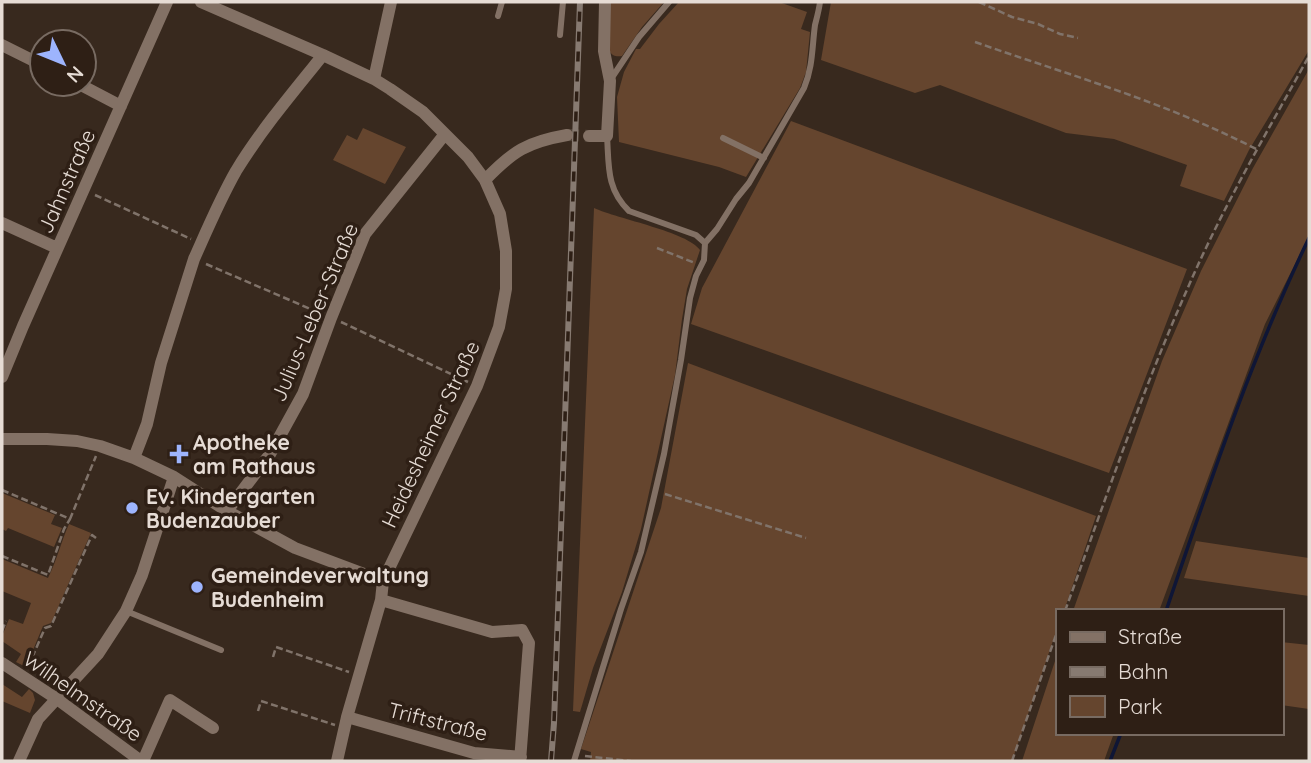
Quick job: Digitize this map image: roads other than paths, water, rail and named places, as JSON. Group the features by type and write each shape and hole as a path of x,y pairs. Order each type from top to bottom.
{"street":[{"name":"Jahnstraße","path":"2,377 167,2"},
{"name":"Heidesheimer Straße","path":"201,2 374,79 423,112 468,157 485,180 500,214 506,251 506,289 499,327 477,386 383,580 381,600 337,761"},
{"path":"374,79 391,2"},
{"path":"589,136 607,135 610,81 604,51 606,2"},
{"path":"2,45 28,58"},
{"path":"134,458 147,424 162,363 201,243 236,173 271,120 323,55"},
{"path":"98,94 121,106"},
{"name":"Julius-Leber-Straße","path":"227,512 270,454 303,394 365,234 445,134"},
{"path":"485,180 522,148 542,139 567,135"},
{"path":"2,223 57,247"},
{"path":"2,439 76,441 134,458 174,477 227,512 295,548 383,580"},
{"path":"19,761 38,719 98,654 126,611 142,575 174,477"},
{"path":"381,600 492,632 522,630 529,643 520,759"},
{"name":"Wilhelmstraße","path":"2,663 142,761"},
{"path":"142,761 170,700 214,728"},
{"name":"Triftstraße","path":"346,723 474,753 520,759"}],"lane":[{"path":"498,16 502,2"},
{"path":"560,34 563,2"},
{"path":"610,81 639,37 669,2"},
{"path":"574,758 641,552 679,374 691,298 696,276 704,260 705,243 749,183 804,88 809,76 820,2"},
{"path":"607,135 610,178 620,203 629,211 696,235 705,243"},
{"path":"723,138 764,158"},
{"path":"126,611 221,650"}],"waterway":[{"path":"1167,609 1215,469 1268,329 1309,238"},
{"path":"1110,761 1120,735"}],"tunnel":[{"path":"567,135 589,136"}],"railway":[{"path":"551,761 580,2"}],"place":[{"name":"Apotheke am Rathaus","path":"179,454"},
{"name":"Ev. Kindergarten Budenzauber","path":"132,508"},
{"name":"Gemeindeverwaltung Budenheim","path":"197,587"}]}
